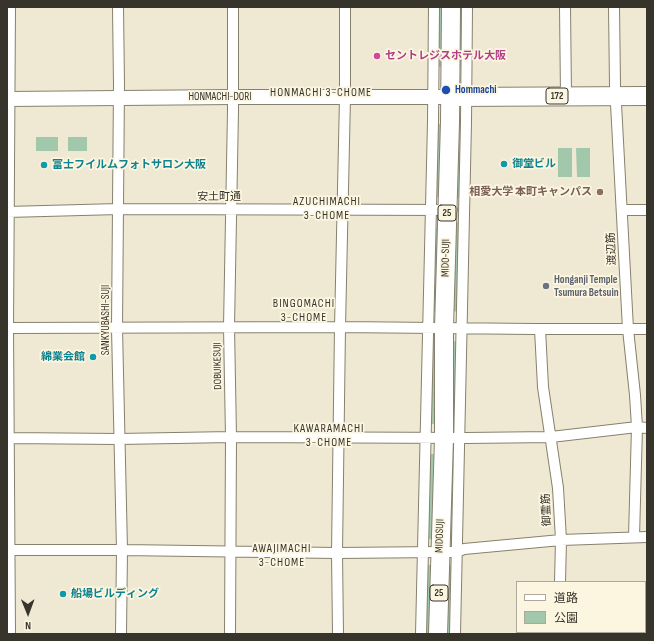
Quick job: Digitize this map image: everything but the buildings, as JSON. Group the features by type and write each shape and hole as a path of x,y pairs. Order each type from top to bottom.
{"highway":[{"name":"MIDO-SUJI","path":"451,7 445,328 451,438"},
{"name":"172","path":"450,97 647,96"},
{"name":"MIDOSUJI","path":"438,634 440,552 451,438"}],"street":[{"path":"10,7 8,212 8,550 10,634"},
{"name":"SANKYUBASHI-SUJI","path":"118,7 119,209 117,328 122,550 121,634"},
{"name":"DOBUIKESUJI","path":"230,634 231,437 229,327 234,97 233,7"},
{"path":"338,634 337,553 345,97 345,7"},
{"path":"434,7 450,97"},
{"path":"450,97 467,7"},
{"path":"565,7 566,96"},
{"name":"渡辺筋","path":"614,7 616,96 628,329 635,395 642,428 634,537"},
{"name":"HONMACHI-DORI","path":"9,99 450,97"},
{"name":"安土町通","path":"8,212 119,209 447,210"},
{"path":"622,210 647,210"},
{"path":"8,328 340,327 647,329"},
{"path":"445,328 426,438 440,552 455,634"},
{"name":"御霊筋","path":"540,329 542,387 558,488 561,540 560,581"},
{"path":"8,438 119,439 231,437 551,437 642,428"},
{"path":"8,550 337,553 440,552 561,540 647,537"},
{"path":"421,634 440,552"}],"green space":[{"path":"437,7 441,7 441,67 436,67"},
{"path":"459,7 464,7 463,67 458,68"},
{"path":"436,124 441,124 439,197 434,197"},
{"path":"458,124 462,124 461,198 456,198"},
{"path":"36,137 58,137 58,151 36,151"},
{"path":"68,137 87,137 87,151 68,151"},
{"path":"558,148 572,148 572,177 558,177"},
{"path":"576,148 590,148 590,177 577,177"},
{"path":"458,222 460,224 458,311 453,312 455,224"},
{"path":"433,228 438,228 437,312 431,312"},
{"path":"430,341 436,341 435,424 429,424"},
{"path":"457,341 456,425 451,425 452,342"},
{"path":"428,454 434,454 432,539 426,539"},
{"path":"449,454 455,454 454,540 448,540"},
{"path":"426,565 431,565 430,634 424,634"},
{"path":"447,565 453,565 452,634 446,634"}],"place":[{"name":"セントレジスホテル大阪","path":"377,56"},
{"name":"Hommachi","path":"446,90"},
{"name":"御堂ビル","path":"504,164"},
{"name":"富士フイルムフォトサロン大阪","path":"44,165"},
{"name":"相愛大学 本町キャンパス","path":"600,192"},
{"name":"Honganji Temple Tsumura Betsuin","path":"546,286"},
{"name":"綿業会館","path":"93,357"},
{"name":"船場ビルディング","path":"63,594"}],"district":[{"name":"HONMACHI 3-CHOME","path":"321,93"},
{"name":"AZUCHIMACHI 3-CHOME","path":"327,209"},
{"name":"BINGOMACHI 3-CHOME","path":"304,311"},
{"name":"KAWARAMACHI 3-CHOME","path":"329,436"},
{"name":"AWAJIMACHI 3-CHOME","path":"282,556"}]}
